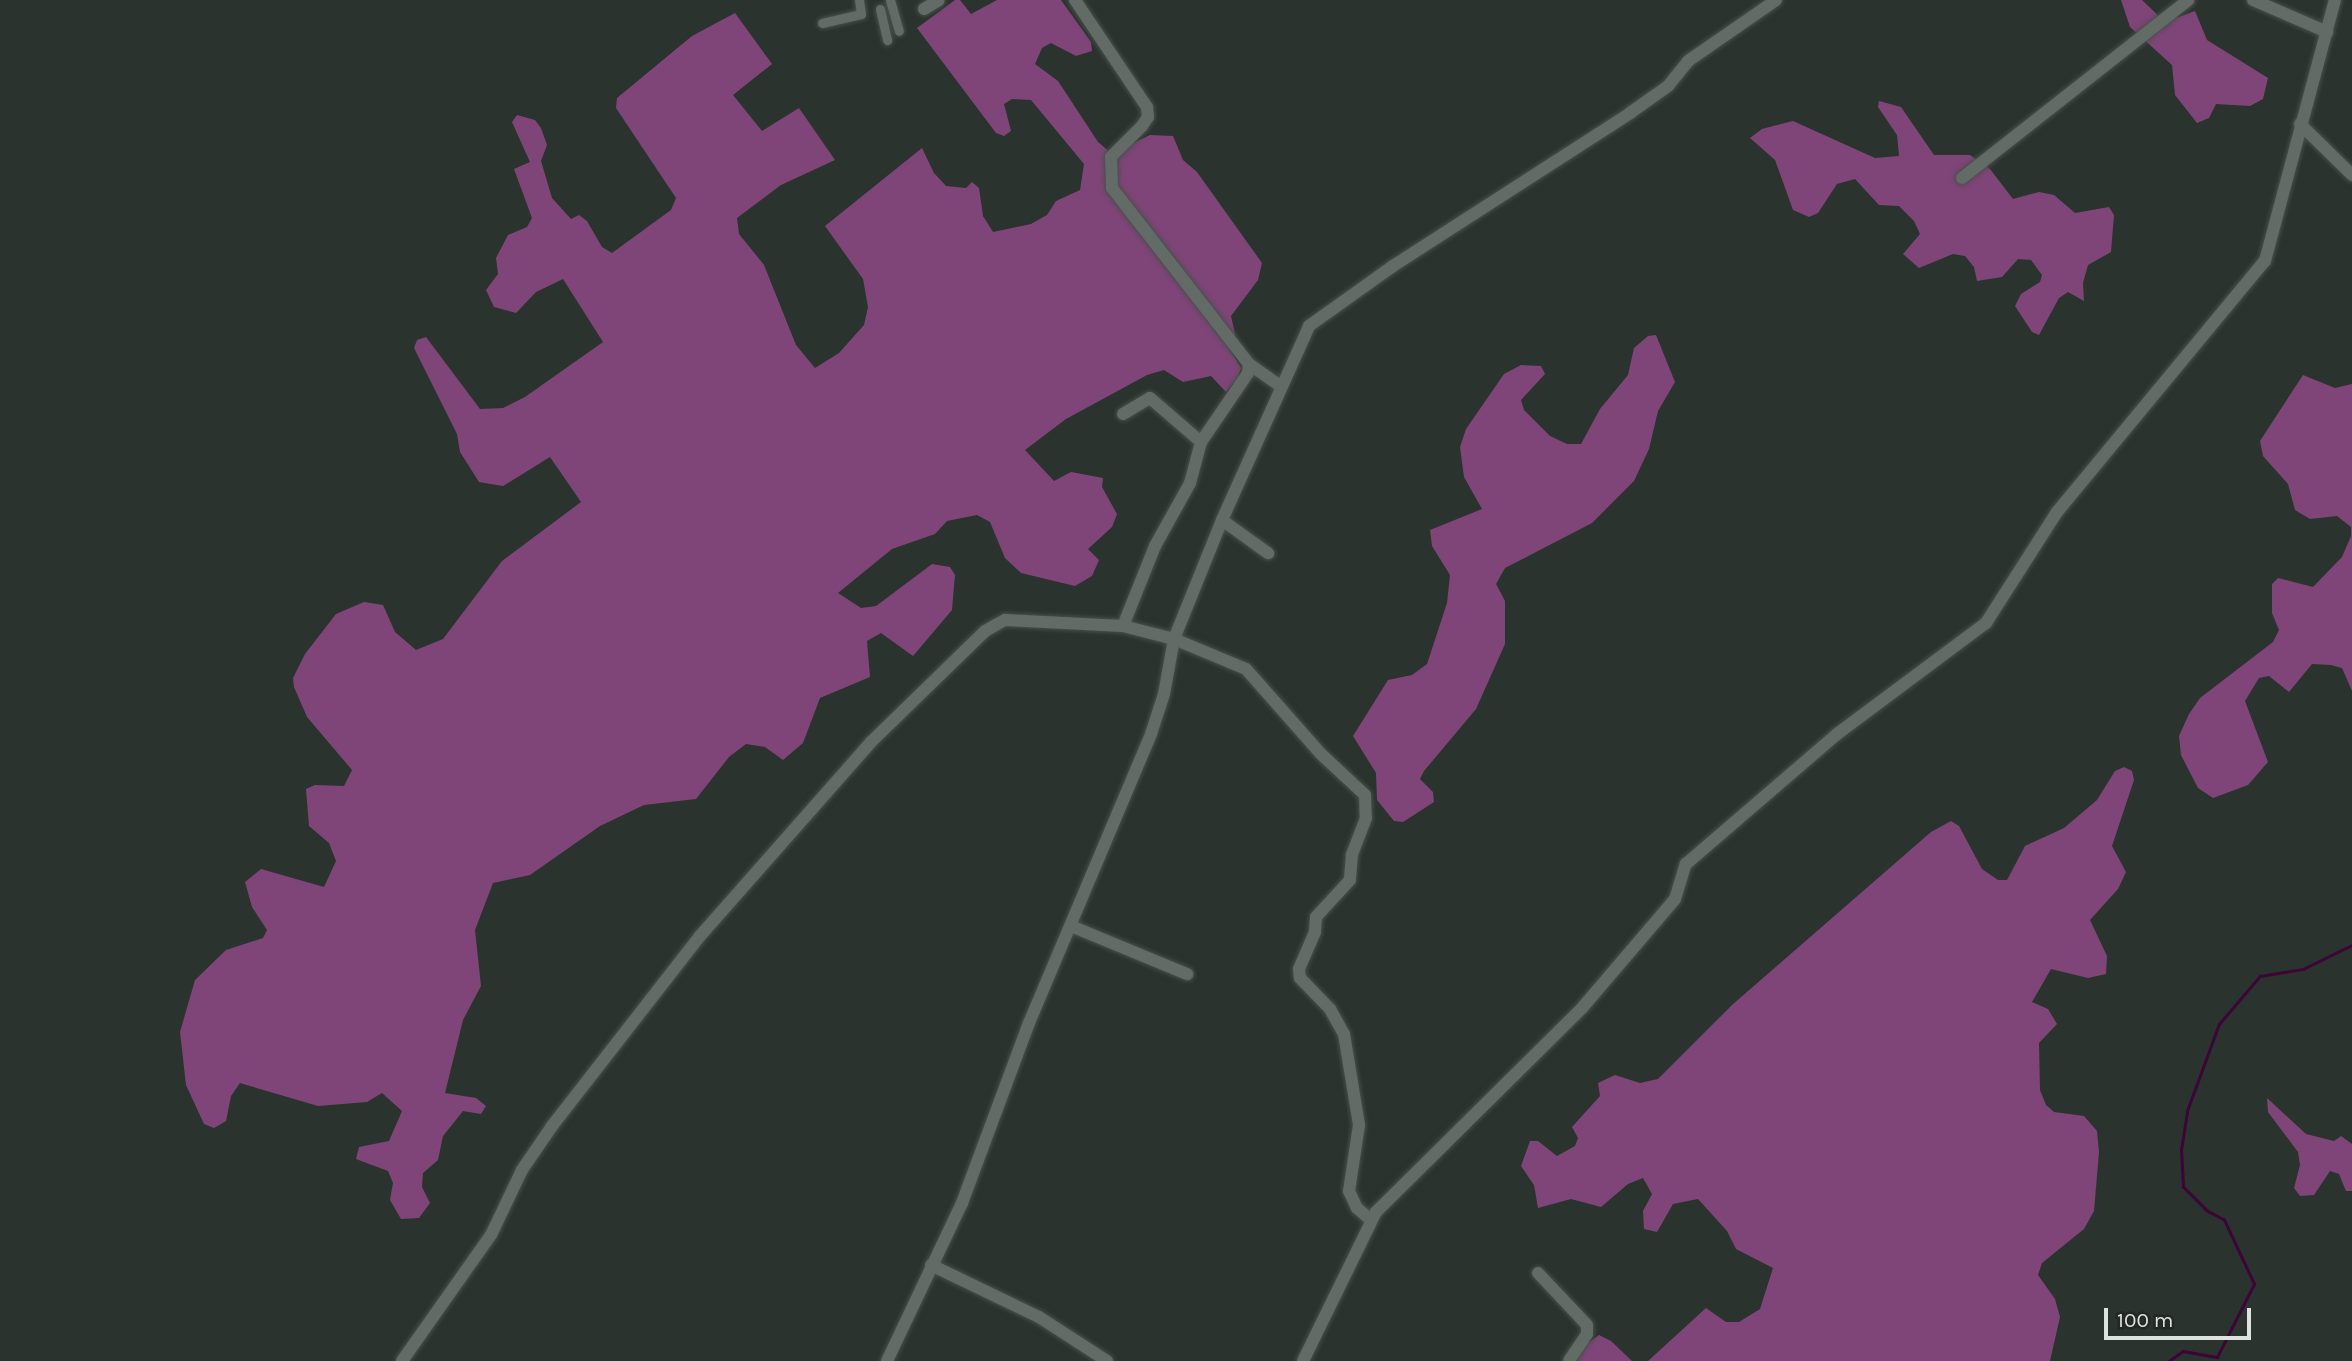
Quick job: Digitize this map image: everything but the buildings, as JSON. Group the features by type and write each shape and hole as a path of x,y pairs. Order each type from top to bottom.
{"street":[{"path":"822,23 861,14 860,0"},
{"path":"924,9 939,0"},
{"path":"1075,0 1147,107 1148,117 1142,126 1111,157 1112,188 1249,364 1280,386"},
{"path":"887,1361 962,1203 1029,1023 1072,926 1136,762 1151,734 1164,694 1174,639 1222,520 1309,326 1393,266 1630,113 1668,86 1688,61 1776,0"},
{"path":"1962,178 2188,0"},
{"path":"2253,0 2327,32"},
{"path":"1303,1361 1371,1220 1582,1008 1675,899 1686,864 1802,769 1837,734 1986,623 2057,512 2265,261 2335,0"},
{"path":"2300,124 2352,175"},
{"path":"1123,626 1155,546 1190,483 1202,442 1248,373 1249,364"},
{"path":"1123,414 1150,398 1202,442"},
{"path":"1222,520 1268,553"},
{"path":"401,1361 491,1235 522,1170 552,1126 700,936 871,742 995,624 1020,618 1123,626 1174,639 1247,669 1368,802 1352,855 1350,880 1316,917 1299,973 1344,1034 1359,1125 1349,1191 1357,1208 1371,1220"},
{"path":"1072,926 1187,974"},
{"path":"931,1265 1039,1317 1107,1361"},
{"path":"1538,1273 1587,1325 1587,1334 1569,1361"}],"shaded area":[{"path":"955,0 960,0 971,14 997,0 1061,0 1091,42 1092,51 1076,56 1051,43 1042,48 1035,64 1058,81 1098,142 1117,158 1125,147 1150,135 1173,136 1183,160 1197,172 1262,263 1258,280 1231,316 1236,338 1228,347 1241,368 1238,377 1226,392 1211,376 1183,382 1164,370 1147,375 1066,419 1025,450 1054,481 1071,472 1103,478 1102,487 1117,514 1112,527 1088,549 1099,560 1092,576 1075,586 1021,573 1005,558 990,522 977,515 947,521 935,534 892,549 838,593 861,608 876,606 932,564 950,567 955,575 952,610 913,656 881,633 867,641 870,677 820,698 803,743 783,760 765,747 746,744 729,757 696,799 644,805 600,826 530,875 493,883 475,930 481,986 463,1020 445,1093 476,1098 486,1106 481,1114 463,1111 443,1136 438,1160 423,1173 422,1187 430,1203 419,1218 401,1219 390,1200 393,1183 388,1171 356,1159 359,1147 389,1141 402,1111 382,1093 367,1102 318,1106 240,1083 231,1096 226,1121 214,1128 204,1124 186,1085 180,1032 195,980 226,950 263,938 267,930 252,907 245,882 261,869 324,887 336,861 329,843 309,826 306,789 315,785 344,786 352,770 307,717 294,687 293,678 305,654 336,614 364,602 383,605 395,632 416,650 443,639 502,561 581,502 550,457 503,486 479,482 460,452 457,434 414,348 417,340 426,337 480,409 503,408 525,397 603,342 563,279 536,292 516,313 494,307 486,290 498,274 496,258 508,235 527,227 532,218 514,169 530,162 512,122 517,115 535,120 547,145 541,161 552,198 571,219 579,215 587,221 602,247 612,253 671,210 676,198 616,108 617,98 692,36 735,13 772,64 733,95 762,131 799,108 835,160 781,185 737,218 739,234 764,265 796,345 815,368 839,353 864,325 868,307 863,279 825,226 922,148 934,173 946,186 966,188 972,182 979,188 983,216 993,232 1031,224 1047,215 1056,201 1080,190 1084,164 1031,100 1012,99 1004,104 1011,131 1004,136 996,133 917,28"},
{"path":"2121,0 2142,0 2165,22 2195,11 2207,40 2268,78 2263,99 2250,106 2216,104 2209,118 2197,123 2175,95 2172,65 2130,27"},
{"path":"1879,101 1901,107 1934,155 1970,155 1990,169 2013,199 2039,192 2054,195 2075,213 2109,207 2114,215 2111,252 2088,265 2083,283 2084,301 2068,292 2059,298 2039,335 2032,332 2015,306 2021,294 2040,282 2042,275 2031,260 2018,259 2002,277 1977,281 1974,267 1965,256 1953,254 1919,268 1903,254 1920,234 1914,221 1899,206 1879,205 1855,179 1837,184 1818,213 1809,217 1793,210 1775,160 1750,138 1762,129 1793,121 1875,158 1899,156 1897,135 1878,107"},
{"path":"1656,335 1675,382 1658,411 1649,449 1634,481 1592,523 1505,568 1496,584 1505,601 1505,644 1476,709 1420,779 1433,792 1434,802 1403,822 1394,821 1377,800 1376,773 1353,736 1388,680 1412,675 1427,664 1447,603 1450,575 1432,546 1430,530 1482,509 1464,477 1460,447 1466,429 1504,374 1521,365 1541,366 1545,374 1521,400 1524,410 1550,436 1567,444 1581,444 1600,409 1628,375 1634,348 1648,336"},
{"path":"2303,375 2335,388 2352,384 2352,691 2342,668 2331,665 2312,664 2289,692 2269,676 2259,678 2245,701 2268,762 2248,785 2213,798 2198,788 2181,755 2179,736 2189,714 2200,698 2273,642 2279,630 2272,613 2272,584 2278,578 2313,587 2342,557 2351,536 2351,527 2337,516 2310,519 2295,510 2288,484 2263,456 2260,441"},
{"path":"2124,767 2132,771 2134,780 2112,846 2126,872 2118,889 2090,920 2107,956 2106,974 2088,978 2051,969 2032,1002 2048,1009 2057,1024 2039,1043 2040,1090 2046,1105 2054,1112 2084,1116 2097,1131 2099,1152 2094,1211 2084,1229 2042,1263 2038,1275 2055,1299 2060,1317 2050,1361 1648,1361 1706,1308 1726,1322 1739,1322 1760,1309 1773,1268 1736,1249 1727,1231 1698,1199 1673,1204 1657,1232 1644,1229 1643,1211 1652,1194 1643,1178 1628,1184 1601,1207 1571,1199 1538,1208 1534,1185 1521,1166 1530,1141 1538,1141 1557,1156 1575,1146 1578,1138 1572,1127 1600,1096 1598,1083 1615,1075 1640,1083 1658,1079 1732,1005 1931,832 1951,821 1959,826 1982,869 1998,880 2007,880 2025,846 2064,828 2097,800 2115,771"},
{"path":"2267,1098 2306,1134 2334,1141 2341,1136 2352,1144 2352,1191 2346,1191 2339,1174 2330,1171 2314,1195 2300,1196 2294,1188 2300,1165 2298,1152 2268,1112"},
{"path":"1599,1335 1611,1341 1632,1361 1577,1361 1583,1347"}],"waterway":[{"path":"2169,1361 2183,1351 2217,1357 2254,1284 2224,1220 2207,1211 2183,1187 2181,1150 2187,1111 2219,1024 2260,976 2303,969 2352,945"}]}
